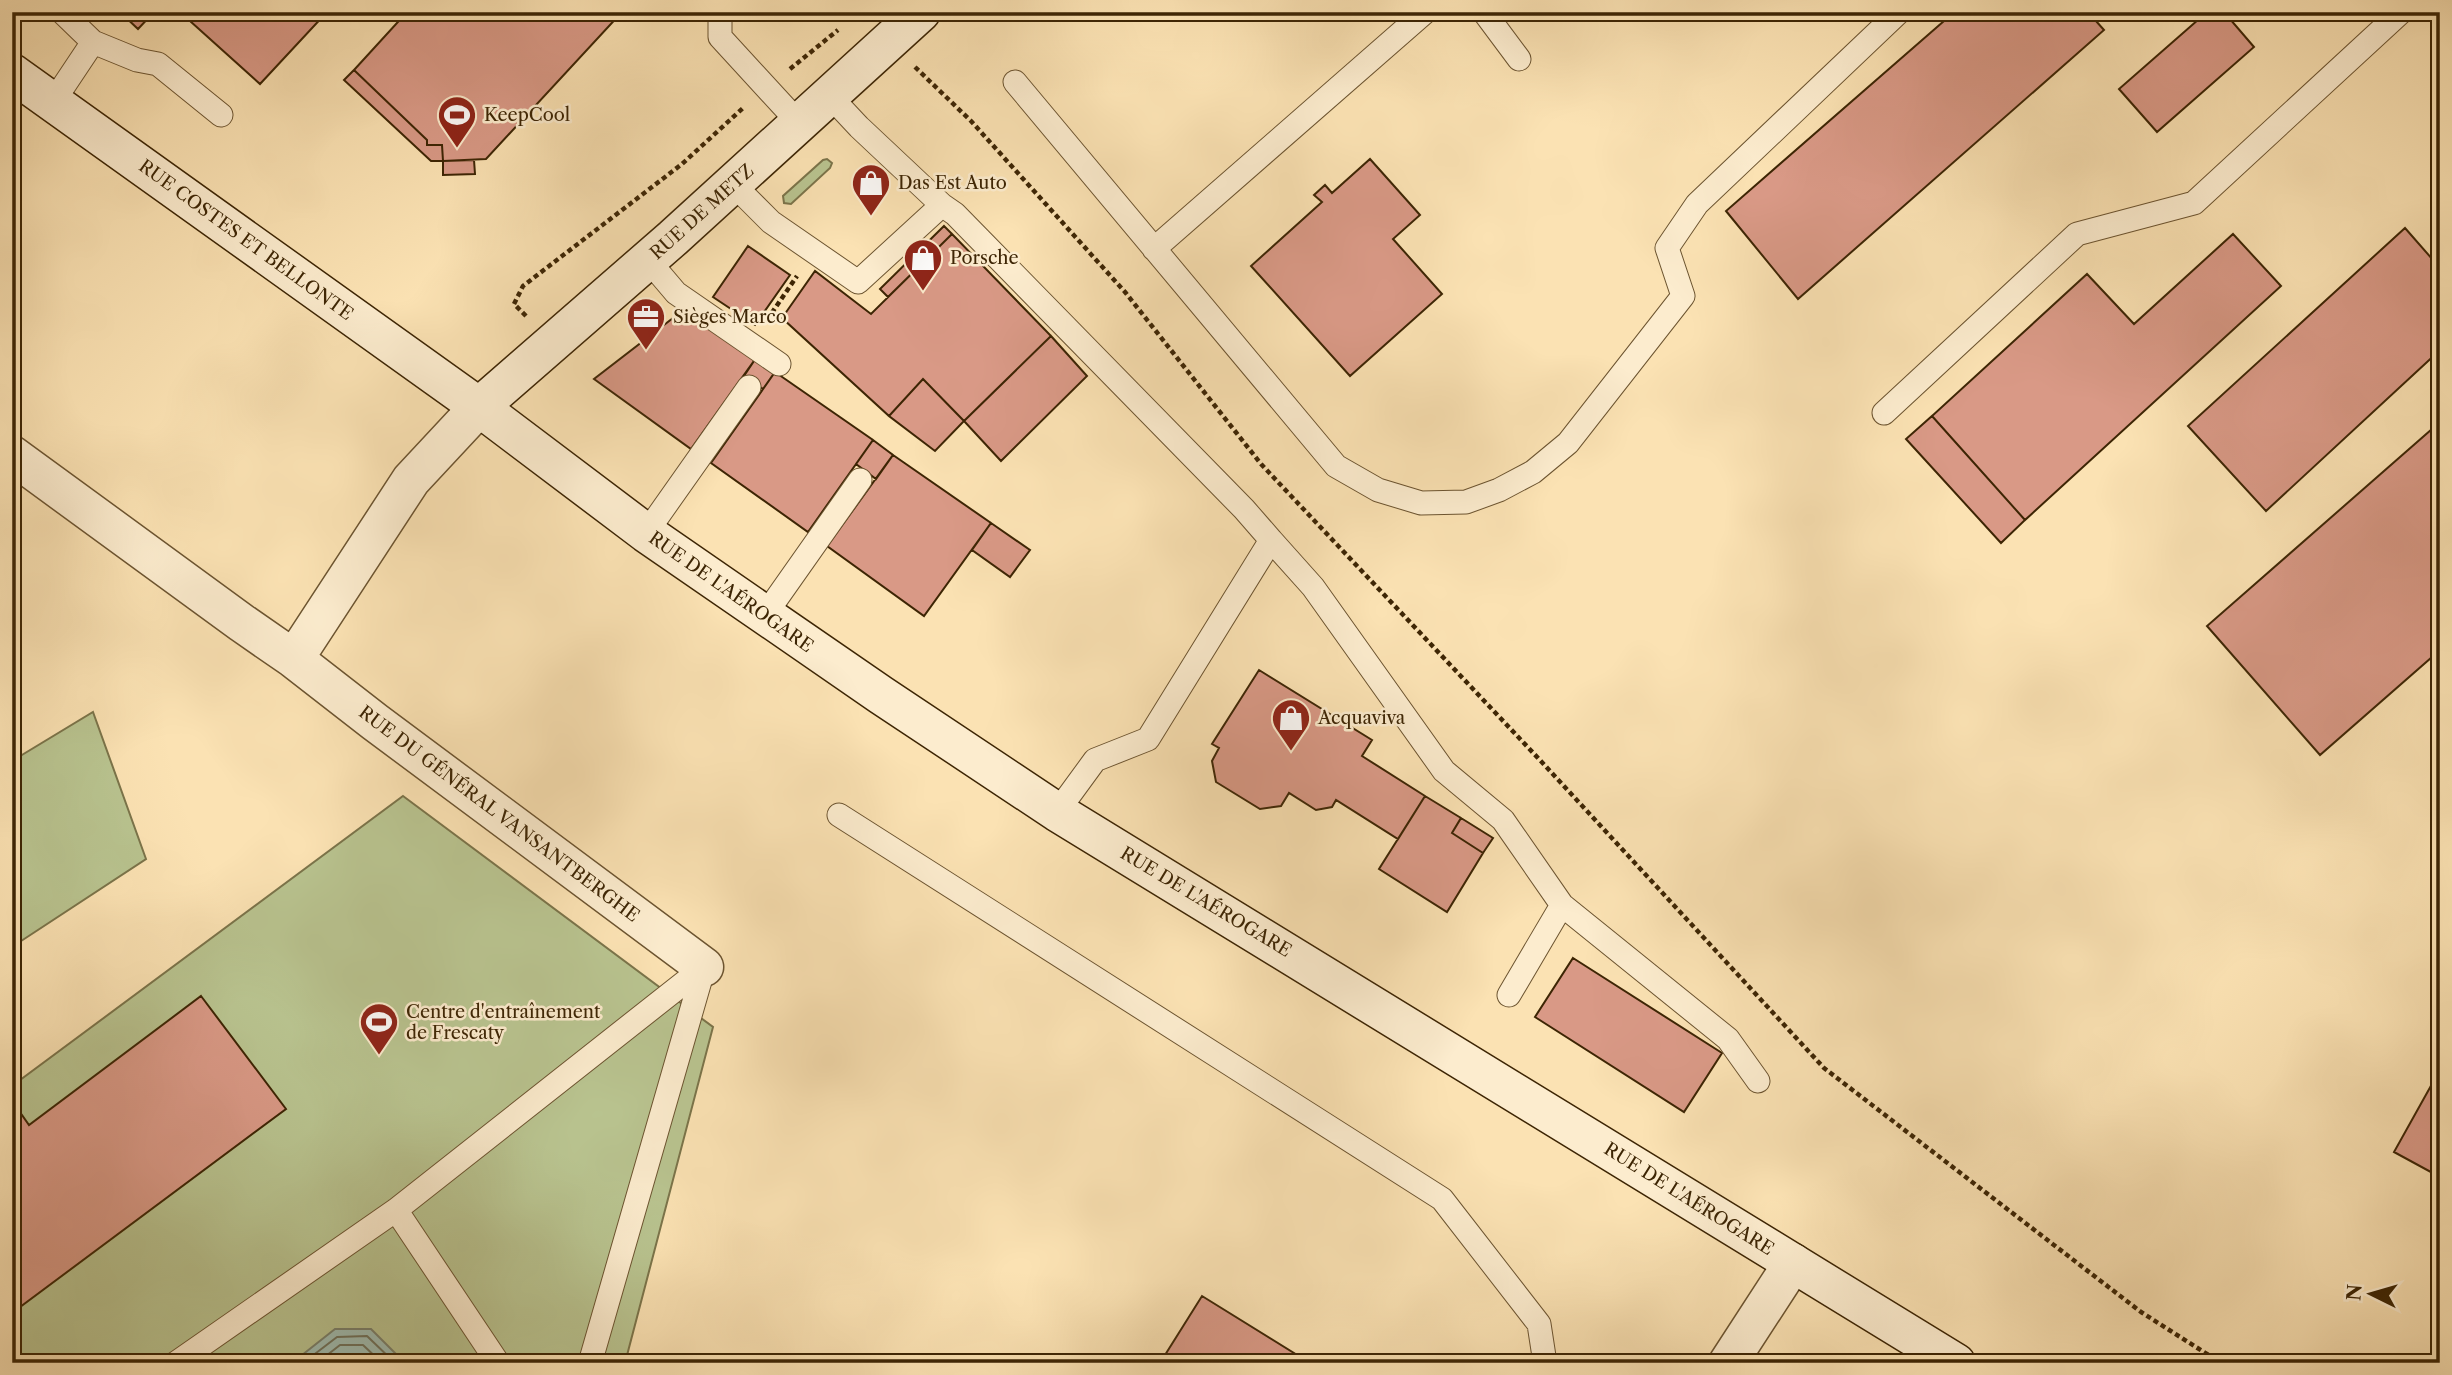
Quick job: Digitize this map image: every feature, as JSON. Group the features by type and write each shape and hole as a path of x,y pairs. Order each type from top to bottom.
{"main road":[{"name":"RUE DE METZ","path":"479,407 648,260 921,12"},
{"name":"RUE COSTES ET BELLONTE","path":"12,73 479,407"},
{"name":"RUE DE L'AÉROGARE","path":"479,407 646,533 1058,812 1956,1363"},
{"path":"294,659 411,480 479,407"},
{"name":"RUE DU GÉNÉRAL VANSANTBERGHE","path":"12,455 294,659 704,967"},
{"path":"1728,1363 1793,1263"}],"lane":[{"path":"62,12 93,42 137,60 158,64 221,115"},
{"path":"720,12 720,37 799,123"},
{"path":"1154,248 1425,12"},
{"path":"1484,12 1519,59"},
{"path":"1015,82 1336,466 1378,490 1421,503 1466,502 1499,490 1533,472 1568,443 1683,296 1667,248 1697,204 1899,12"},
{"path":"1884,413 2077,234 2194,203 2401,12"},
{"path":"53,102 93,42"},
{"path":"830,95 868,136 955,214 1244,509 1312,587 1444,771 1503,820 1562,905 1728,1039 1758,1081"},
{"path":"733,184 771,222 858,282 942,205"},
{"path":"648,260 676,293 779,364"},
{"path":"646,533 749,387"},
{"path":"765,615 860,480"},
{"path":"1058,812 1095,760 1148,739 1270,540"},
{"path":"839,815 1443,1199 1539,1324 1545,1363"},
{"path":"1509,995 1562,905"},
{"path":"176,1363 396,1210 704,967"},
{"path":"590,1363 704,967"},
{"path":"396,1210 498,1363"}],"path":[{"path":"554,343 514,304 523,286 682,164 766,88 839,29"},
{"path":"889,41 971,121 1125,292 1261,464 1538,758 1824,1068 2141,1312 2221,1363"},
{"path":"750,344 799,273"}],"green space":[{"path":"827,159 832,163 830,168 791,204 784,203 783,196"},
{"path":"93,712 146,859 12,947 12,761"},
{"name":"Centre d'entraînement de Frescaty","path":"403,796 713,1027 625,1363 12,1363 12,1086"}],"water":[{"path":"335,1329 371,1329 405,1363 292,1363"}],"building":[{"path":"120,12 154,12 138,29"},
{"path":"180,12 327,12 260,84"},
{"path":"407,12 622,12 486,159 443,161 442,145 427,145 427,140 354,70"},
{"path":"1951,12 2088,12 2104,30 1798,299 1726,211 1952,14"},
{"path":"2207,12 2224,12 2254,47 2157,132 2119,89"},
{"path":"354,70 427,140 427,145 442,145 443,161 431,161 344,80"},
{"path":"1370,159 1420,215 1393,239 1442,294 1350,376 1251,266 1322,202 1314,195 1325,185 1332,193"},
{"path":"474,160 475,174 443,175 443,161"},
{"path":"944,226 952,234 888,297 880,289"},
{"path":"2405,228 2440,268 2440,350 2266,511 2188,426"},
{"path":"952,234 1051,336 964,421 923,379 889,416 782,318 815,271 871,314"},
{"path":"2233,234 2281,286 2025,520 1932,416 2087,274 2134,324"},
{"path":"748,246 790,275 755,325 713,297"},
{"path":"686,308 756,358 691,449 594,379"},
{"path":"1051,336 1087,376 1001,461 964,421"},
{"path":"756,358 775,372 763,389 744,376"},
{"path":"775,372 873,440 808,532 711,463"},
{"path":"923,379 964,421 935,451 889,416"},
{"path":"1932,416 2025,520 2001,543 1906,439"},
{"path":"2440,422 2440,650 2320,755 2207,626"},
{"path":"873,440 893,455 876,479 856,464"},
{"path":"893,455 991,523 924,616 827,546"},
{"path":"991,523 1030,550 1010,577 972,550"},
{"name":"Acquaviva","path":"1259,670 1372,740 1362,756 1425,796 1398,839 1336,800 1332,807 1316,810 1289,793 1281,806 1260,809 1216,782 1212,761 1219,748 1212,744"},
{"path":"1425,796 1461,818 1452,833 1483,853 1447,912 1379,869"},
{"path":"1461,818 1493,838 1483,853 1452,833"},
{"path":"1573,958 1722,1053 1684,1112 1535,1017"},
{"path":"201,996 286,1109 12,1313 12,1108 15,1105 29,1125"},
{"path":"2437,1075 2440,1077 2440,1177 2394,1152"},
{"path":"1202,1296 1310,1363 1160,1363"}],"place":[{"name":"KeepCool","path":"457,149"},
{"name":"Das Est Auto","path":"871,217"},
{"name":"Porsche","path":"923,292"},
{"name":"Sièges Marco","path":"646,351"},
{"name":"Acquaviva","path":"1291,752"},
{"name":"Centre d'entraînement de Frescaty","path":"379,1056"}]}
